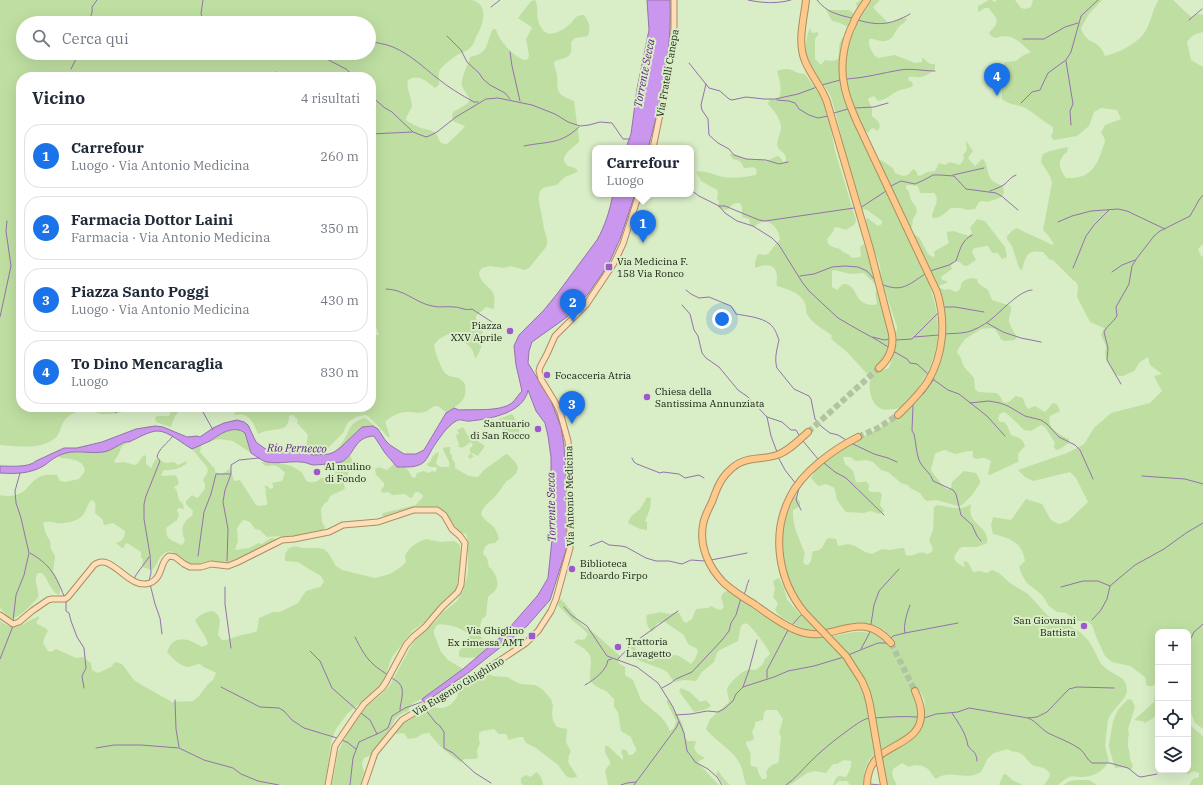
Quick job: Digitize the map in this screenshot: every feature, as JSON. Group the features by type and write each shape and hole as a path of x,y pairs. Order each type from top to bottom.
{"highway":[{"path":"806,0 801,38 802,53 805,62 825,95 870,250 892,334 893,343 890,353 879,368"},
{"path":"867,0 852,24 846,42 843,61 843,84 848,102 857,122 937,292 942,311 942,336 940,350 934,368 922,390 898,415"},
{"path":"808,432 784,452 772,457 743,461 733,467 725,475 719,484 703,524 702,538 705,553 724,583 770,616 804,634 813,635 865,626 875,629 884,635 891,643"},
{"path":"858,437 845,444 812,470 798,484 790,497 782,519 779,538 780,556 789,590 797,603 846,656 862,681 870,705 884,785"},
{"path":"867,785 870,771 877,758 905,741 917,728 921,717 921,712 915,691"}],"main road":[{"name":"Via Fratelli Canepa","path":"653,145 674,36 674,0"},
{"name":"Via Antonio Medicina","path":"558,592 570,548 569,450 560,412 539,371 554,336 588,302 614,263 623,244 638,197"},
{"path":"0,615 15,624 48,600 65,599 94,565 99,562 113,565 132,581 141,584 148,583 158,576 164,560 169,556 175,557 190,567 201,567 211,564 228,566 282,540 329,532 343,525 378,522 414,510 437,510 444,515 452,529 460,536 465,544 461,585 458,592 406,645 382,688 364,704 335,746 328,785"},
{"name":"Via Eugenio Ghighlino","path":"364,785 375,753 402,720 478,675 526,643 538,631 551,611 558,592"}],"green space":[{"path":"0,0 472,0 481,6 483,11 483,21 471,47 441,68 439,72 439,85 435,88 423,79 416,77 408,80 408,89 412,105 406,120 433,132 444,144 447,144 465,126 453,121 452,117 453,112 467,104 470,100 462,86 463,76 470,57 480,53 486,48 492,30 496,29 507,48 524,60 528,59 529,55 526,39 532,28 518,18 531,1 535,0 537,6 537,16 543,30 550,34 567,27 576,17 584,15 586,17 589,28 588,36 575,38 571,42 570,54 554,62 559,92 564,97 574,101 579,138 579,142 567,152 564,162 567,165 576,168 578,171 565,177 558,184 546,187 540,192 539,204 547,245 529,268 524,270 511,266 503,268 490,266 482,268 479,272 481,280 493,293 494,309 486,307 476,316 483,333 483,338 481,348 476,358 468,345 448,334 439,339 434,345 438,360 444,372 460,379 465,384 466,390 463,399 458,405 446,413 440,407 436,406 425,412 405,412 392,416 385,422 390,437 388,437 368,416 365,415 356,417 348,422 343,433 328,448 311,451 306,446 308,435 297,423 298,420 293,415 289,416 289,421 285,427 258,434 250,419 244,415 234,415 235,412 376,412 376,335 379,335 376,327 376,72 16,72 16,412 77,412 66,418 58,436 54,439 42,445 0,445"},
{"path":"861,0 865,0 860,8 864,12 872,0 880,0 873,7 887,22 893,22 903,17 907,19 890,39 883,41 869,39 869,45 874,55 878,58 895,55 915,63 922,62 923,58 930,64 935,64 935,69 932,72 922,77 909,77 908,80 912,82 913,86 898,91 886,99 878,101 874,96 869,98 868,100 872,108 872,116 878,121 880,126 878,131 873,128 868,133 863,133 875,162 881,160 893,168 895,173 903,176 908,175 913,169 917,172 917,175 920,176 927,172 935,171 939,163 945,165 950,162 960,165 964,159 963,155 967,150 966,141 973,151 968,158 975,166 983,159 991,180 1003,186 1004,193 997,199 987,202 979,202 975,209 967,210 961,208 951,208 940,216 933,218 932,216 937,201 934,193 920,193 918,186 907,185 906,188 917,212 913,219 912,227 910,226 905,228 922,266 935,303 938,322 937,341 933,360 915,392 899,408 885,410 876,405 873,400 870,389 871,378 846,351 831,339 832,336 830,334 810,319 806,312 806,306 801,297 794,292 777,286 776,272 772,267 766,265 755,268 755,262 758,254 768,254 780,239 774,226 767,222 758,223 754,227 750,225 749,219 742,217 742,206 739,203 733,204 727,210 718,207 719,201 717,200 717,190 701,181 696,172 702,171 732,178 756,175 757,171 755,168 744,168 740,161 733,159 729,154 751,160 759,159 767,161 777,156 780,157 783,162 786,161 785,155 777,145 781,129 780,121 768,104 770,99 779,99 780,85 777,71 790,69 801,74 805,74 827,108 835,151 856,220 855,224 846,230 837,227 834,228 833,232 827,239 828,244 840,249 852,258 860,257 860,247 864,244 876,283 875,284 864,273 850,274 835,270 832,271 832,287 837,290 843,284 848,285 852,287 859,299 863,302 875,305 877,303 876,293 878,289 889,331 890,344 886,355 877,367 880,371 889,368 894,352 897,327 880,275 880,266 874,250 866,218 878,226 882,224 882,221 867,210 862,209 849,168 830,94 809,64 806,51 810,28 812,33 818,32 815,39 815,59 821,65 825,60 833,61 838,59 840,42 844,37 854,32 855,29 832,21 826,10 849,10 856,15 861,16 863,14 857,7 856,3"},
{"path":"989,0 994,2 997,0 1015,0 1021,8 1025,9 1031,7 1033,0 1102,0 1089,14 1081,28 1085,37 1096,44 1103,51 1105,56 1130,46 1141,37 1148,26 1159,0 1173,0 1191,17 1198,14 1203,15 1203,32 1194,35 1187,42 1191,60 1203,67 1203,244 1198,249 1203,257 1203,729 1195,723 1191,713 1191,629 1155,629 1155,685 1147,686 1145,677 1130,666 1112,662 1105,656 1092,625 1087,621 1077,621 1066,613 1057,612 1049,606 1042,595 1027,583 1022,575 1019,567 1025,561 1018,545 1010,539 993,534 991,525 993,517 1011,520 1026,499 1042,504 1051,520 1059,524 1068,521 1088,502 1076,478 1070,472 1033,481 1025,477 1018,470 1067,453 1084,444 1094,428 1111,413 1150,403 1162,391 1154,376 1162,374 1150,365 1148,357 1140,362 1134,371 1123,376 1118,376 1115,374 1106,358 1106,346 1101,335 1104,328 1090,322 1077,297 1078,286 1076,282 1053,260 1050,260 1043,252 1030,253 1025,260 1022,270 1019,268 1012,246 1007,239 1007,236 1013,230 1017,228 1052,245 1054,244 1043,230 1052,183 1041,162 1043,154 1068,147 1067,152 1060,161 1061,171 1066,178 1074,178 1085,175 1090,172 1100,157 1105,141 1101,133 1105,125 1121,119 1117,110 1101,108 1094,112 1089,126 1077,136 1054,140 1051,137 1053,127 1027,109 1002,99 1002,90 999,84 998,76 1000,69 1005,62 1016,61 1022,56 1031,52 1011,37 1001,36 995,38 991,36 989,33 997,21 995,16 989,8 985,8 978,12 978,6"},
{"path":"977,219 985,221 1005,247 1007,257 1002,259 998,253 992,253 988,246 973,249 972,252 976,260 967,266 958,261 954,261 951,266 952,269 941,277 942,280 947,281 947,283 938,287 956,292 960,289 961,284 964,281 971,278 977,279 978,283 988,290 992,300 1011,306 1009,322 1017,338 1014,340 1004,341 995,329 981,329 965,339 957,353 960,356 964,367 974,378 975,389 978,392 996,393 1000,396 1003,402 1009,402 1016,396 1023,398 1028,409 1035,406 1045,412 1053,403 1057,404 1060,411 1050,416 1050,424 1055,430 1069,439 1069,443 1056,450 1054,447 1055,443 1045,427 1041,425 1031,431 1024,430 1005,412 1001,413 998,419 1000,422 1004,422 1007,425 1011,435 1020,438 1024,443 1025,446 1018,455 1018,462 990,475 988,474 991,461 985,458 974,458 973,451 955,454 945,450 935,454 931,469 932,472 947,489 951,489 952,482 964,471 976,473 980,480 980,483 973,494 962,505 958,506 936,500 927,501 920,493 910,488 908,485 901,483 888,472 881,470 873,462 867,460 856,461 850,457 843,457 845,464 851,468 856,482 867,482 869,486 868,490 882,494 880,505 884,511 880,514 871,511 864,513 846,512 837,500 833,487 826,484 818,486 811,478 815,471 835,454 858,439 880,428 905,411 936,370 943,308 913,234 919,237 928,254 933,257 935,256 935,251 949,243 947,232 953,231 969,236 972,233 970,228"},
{"path":"94,412 124,412 109,414"},
{"path":"171,412 178,412 171,427 156,422 155,418 157,416 169,416"},
{"path":"512,414 518,426 519,434 506,440 499,419"},
{"path":"364,418 378,429 373,426 362,427 336,451 351,426"},
{"path":"463,427 468,436 473,433 477,438 476,440 485,446 478,456 472,453 471,455 474,456 470,459 468,457 471,452 469,450 473,445 471,442 463,447 458,446 459,444 456,435 459,434 457,430"},
{"path":"237,429 245,433 251,453 233,441 220,439 210,441 224,432"},
{"path":"125,442 127,443 122,447 114,461 116,463 124,462 135,465 144,455 146,456 146,464 151,468 155,460 158,459 165,463 174,462 178,465 187,461 186,464 178,468 164,470 161,475 175,475 179,484 174,487 184,509 179,508 177,510 179,515 177,520 166,528 167,537 181,545 185,541 183,534 184,524 188,518 192,516 193,511 186,504 186,501 192,495 197,498 205,489 203,479 208,469 192,449 203,444 200,452 215,469 215,471 220,474 229,469 234,481 240,480 256,505 259,506 267,505 265,493 266,489 264,486 268,486 270,489 273,488 272,483 282,481 285,473 277,466 267,466 261,462 292,466 301,472 307,481 311,482 317,481 321,478 332,477 338,469 336,466 327,468 322,464 341,462 350,455 356,470 353,472 348,472 348,477 344,484 345,489 330,496 328,501 321,509 322,522 325,527 323,531 288,538 282,536 267,537 260,530 255,529 250,522 244,520 237,528 238,541 235,550 249,548 259,543 262,544 271,538 277,539 248,555 227,563 208,562 198,565 190,565 170,551 161,556 152,570 142,567 143,559 141,558 141,552 127,543 125,544 124,548 122,548 116,543 123,539 125,531 113,523 105,525 103,520 95,513 95,502 91,500 83,515 76,520 62,523 43,523 50,541 51,549 55,556 53,572 59,583 59,595 54,591 42,573 38,573 36,576 36,582 38,597 20,615 15,618 9,618 0,608 0,495 10,496 21,493 43,475 57,475 60,481 65,482 79,479 85,471 81,463 58,457 63,454 74,452 105,451"},
{"path":"450,447 450,454 452,455 452,459 455,463 455,468 472,477 478,477 484,470 506,454 518,468 517,472 506,481 499,492 484,508 481,514 493,527 499,539 495,543 486,546 483,554 487,558 489,567 497,579 495,591 488,597 486,616 482,619 478,633 488,643 488,648 477,658 461,657 459,656 459,651 466,644 470,635 463,630 454,627 437,625 434,630 434,634 441,652 448,660 463,669 422,699 413,703 408,711 396,718 372,755 364,758 362,763 364,772 360,785 332,785 338,752 352,725 368,705 383,693 390,685 414,641 436,621 442,613 457,601 463,591 468,572 468,541 466,534 460,532 441,510 434,508 419,508 398,515 383,516 383,513 416,505 423,495 415,492 412,498 405,494 392,495 388,492 382,493 381,490 384,483 376,475 375,469 379,467 387,470 394,464 397,467 407,469 412,477 415,478 417,473 424,471 429,473 432,471 435,472 437,469 436,467 428,466 427,464 431,461 434,455 439,452 436,464 440,467 449,467 449,462 443,448"},
{"path":"796,496 800,502 800,506 793,510 793,516 796,531 804,553 803,561 804,564 808,565 810,563 813,551 818,551 821,549 828,538 836,539 838,546 848,544 872,554 882,549 890,550 901,548 904,548 906,555 909,556 921,552 927,554 930,553 932,552 932,547 929,540 933,530 934,507 937,505 962,508 971,504 970,511 972,517 985,532 987,543 977,547 962,547 954,557 956,562 965,567 963,562 966,561 973,572 980,571 987,573 992,570 999,573 1010,583 1028,594 1048,616 1065,621 1081,633 1088,640 1101,664 1123,679 1126,684 1127,691 1125,697 1108,720 1105,746 1109,761 1107,765 1098,773 1090,776 1069,777 1058,785 1044,785 1049,778 1050,774 1048,771 1031,764 1020,753 1008,749 994,753 988,758 981,772 969,776 947,775 936,779 926,767 917,765 909,767 902,763 892,771 897,785 886,785 881,756 913,739 923,723 925,703 918,688 912,692 918,713 916,726 907,737 882,749 870,758 864,776 864,785 850,785 847,781 839,781 833,785 836,778 839,776 846,777 849,771 851,761 844,760 837,764 833,764 826,773 815,771 807,773 790,785 746,785 738,760 706,729 710,719 729,702 727,690 732,682 738,675 745,671 756,670 762,665 770,654 755,632 749,625 742,625 738,641 720,650 717,653 714,662 702,672 696,681 684,680 674,682 664,670 630,657 633,651 631,646 635,646 638,651 642,653 653,653 662,657 676,655 691,664 698,651 696,648 689,645 684,635 665,622 657,624 652,632 647,624 647,615 660,612 669,614 677,612 686,623 692,619 696,609 708,608 711,606 721,610 724,607 721,597 724,592 727,591 730,591 769,619 790,631 803,636 815,638 859,632 869,633 880,637 890,645 895,642 886,631 876,626 857,624 826,631 815,631 797,626 782,618 776,612 775,610 778,603 773,597 775,589 773,582 779,578 787,599 801,616 805,617 806,614 786,576 781,545 786,517","holes":["766,710 777,710 783,719 779,733 781,738 779,761 767,770 766,779 762,779 757,767 751,766 751,754 746,742 753,740 754,737 752,732 755,722 763,720"]},
{"path":"647,497 651,498 650,509 645,521 647,522 647,530 640,529 628,523"},
{"path":"426,539 440,542 454,541 460,545 461,561 456,590 429,619 413,630 392,657 382,685 348,713 336,729 331,742 325,785 0,785 0,621 11,627 16,627 39,616 36,623 48,631 43,643 48,651 51,652 56,649 76,658 83,657 91,663 92,670 98,673 111,667 115,662 122,664 134,680 172,702 193,701 213,680 216,673 200,664 185,667 179,664 167,652 170,646 174,642 182,639 202,647 208,644 195,620 205,613 213,611 218,615 220,621 218,635 222,640 252,633 257,631 259,618 273,612 280,612 298,603 306,591 320,587 324,582 321,576 298,562 285,561 285,554 289,548 295,546 324,549 329,554 336,566 342,570 375,578 390,574 401,567 406,562 405,556 411,547"},
{"path":"561,599 582,624 620,656 618,662 625,667 625,675 633,680 641,700 661,717 670,731 674,728 676,721 666,701 668,700 670,702 682,723 686,739 688,741 696,741 694,749 698,754 705,758 698,763 719,785 608,785 605,771 610,763 606,755 605,746 608,746 623,760 621,752 623,749 626,750 629,755 632,755 636,751 636,748 631,737 621,731 618,712 614,707 614,699 591,681 591,658 586,650 574,642 578,639 585,639 588,634 557,604"},
{"path":"487,673 493,676 507,677 520,684 535,685 542,689 551,699 553,706 553,721 557,727 567,729 566,742 571,752 568,762 577,777 570,778 566,776 558,765 536,748 526,743 523,737 509,740 506,734 499,734 494,729 479,733 480,743 477,750 478,757 475,759 465,759 460,762 443,749 429,733 422,734 416,738 408,739 404,733 393,734 405,721 430,705 439,708 447,707 458,695 457,691"},
{"path":"681,688 690,692 700,702 706,700 711,706 704,710 694,712 679,691"},
{"path":"1155,691 1155,717 1145,723 1134,720 1154,702"},
{"path":"1128,699 1132,700 1135,707 1128,729 1128,748 1133,766 1131,770 1124,767 1115,768 1109,745 1113,721 1118,710"},
{"path":"1191,725 1203,737 1203,785 1189,785 1193,779 1199,777 1199,773 1194,771 1191,772"},
{"path":"718,770 730,785 724,785 716,775"},
{"path":"536,772 541,777 543,785 523,785 521,783 521,778 526,775 531,777"},
{"path":"1005,774 1012,780 1023,785 999,785 1003,775"},
{"path":"1089,780 1097,785 1063,785 1070,781"}],"water":[{"path":"647,0 670,0 668,57 662,93 649,145 627,145 631,134 637,89 649,30"},
{"path":"612,197 634,197 620,239 608,265 588,294 567,317 532,342 529,351 528,363 551,401 561,427 564,445 568,515 567,547 550,600 527,626 468,673 425,702 422,699 463,669 503,635 538,595 548,578 552,539 551,457 545,423 536,411 528,390 525,398 520,404 505,413 487,419 456,421 442,434 424,462 415,466 397,467 385,453 374,436 367,437 358,443 349,456 341,462 313,465 302,462 276,463 261,460 251,453 245,433 236,430 226,431 210,441 192,449 166,433 155,431 106,451 66,453 57,456 40,468 29,472 0,473 0,466 29,465 64,448 77,448 102,442 136,429 155,426 163,427 187,437 200,437 213,428 224,423 237,420 248,425 256,442 270,451 286,452 299,449 313,455 329,454 340,448 362,427 373,426 378,429 390,445 404,454 416,454 424,450 446,413 454,408 459,410 487,410 501,408 512,403 522,391 516,365 514,346 519,335 544,310 597,240 607,218"}],"waterway":[{"path":"91,16 92,7 97,0"},
{"path":"202,16 203,0"},
{"path":"491,7 500,0"},
{"path":"748,0 770,3 791,0"},
{"path":"817,0 828,10 852,18"},
{"path":"1021,103 1032,92 1040,90 1048,73 1066,60 1071,52 1081,16 1098,0"},
{"path":"1189,20 1202,9"},
{"path":"858,20 878,24 897,20 910,14"},
{"path":"1023,39 1044,39 1065,27 1078,23"},
{"path":"447,36 461,50 467,62 483,79 490,85 505,93 510,99"},
{"path":"376,43 399,50 459,94 474,102 478,102"},
{"path":"510,52 520,101"},
{"path":"71,69 76,60"},
{"path":"329,60 349,72"},
{"path":"1066,61 1073,104 1070,111 1071,125"},
{"path":"689,63 709,88 720,91 732,100 746,97 775,99 798,94 817,87"},
{"path":"847,79 867,77 904,69 935,71"},
{"path":"822,85 840,80"},
{"path":"706,84 701,105 702,110 708,119 709,135 718,143 729,149 734,155 746,159 766,160 779,164 788,162"},
{"path":"376,100 392,112 413,132 426,137 437,132 456,117 486,99 498,98 532,105 580,126 600,122 612,123 623,139 630,139"},
{"path":"777,100 795,103 799,109 818,118 828,116"},
{"path":"854,108 874,107 888,103"},
{"path":"834,113 848,109"},
{"path":"524,146 560,140 579,127"},
{"path":"376,134 412,132"},
{"path":"953,175 984,168"},
{"path":"891,186 901,181 915,184 933,175 954,176 966,189 996,193 1018,210"},
{"path":"990,191 1003,185 1016,175"},
{"path":"860,208 886,191"},
{"path":"694,192 719,206 725,213 737,221 753,226 772,238 779,245 809,291 838,318 888,347"},
{"path":"1121,384 1107,360 1108,348 1104,332 1117,316 1116,307 1129,284 1132,266 1154,236 1160,231 1190,216 1203,195"},
{"path":"719,206 725,206 765,221 854,208"},
{"path":"1058,222 1072,216 1091,211 1118,209 1127,211 1165,229"},
{"path":"1073,268 1086,236 1094,225 1109,210"},
{"path":"0,317 11,266 6,231 7,221"},
{"path":"930,271 949,265 956,261 963,243 972,235"},
{"path":"1112,272 1122,265 1135,260"},
{"path":"800,276 814,274 832,267 845,266 858,267 867,271 874,279"},
{"path":"881,284 888,287 900,288 925,274"},
{"path":"386,289 399,291 432,306 456,307 467,310 472,309 495,324"},
{"path":"686,290 699,298 709,297 731,306 736,314 758,318 772,326 779,340 776,358 777,368 794,389 809,396 815,419 822,427 830,433 838,435 846,440"},
{"path":"945,334 967,332 979,327 992,319 1018,296 1032,290"},
{"path":"682,305 690,314 702,353 706,358 719,367 738,390 748,397 767,417 771,436 777,452"},
{"path":"943,307 955,307 984,312"},
{"path":"896,340 912,339 939,312"},
{"path":"987,323 1003,332 1021,338 1041,342"},
{"path":"914,337 939,335"},
{"path":"873,337 884,340 890,339"},
{"path":"893,351 907,359 910,363 917,364 928,374"},
{"path":"934,379 924,393 913,404 912,431 914,434 918,457 920,463 933,481 953,490 956,494 961,515 972,525 981,541"},
{"path":"934,380 948,390 959,394 987,416 1005,436"},
{"path":"970,403 989,401 1000,403 1025,416 1041,420 1047,424 1059,437 1075,445 1080,450 1093,479"},
{"path":"203,412 213,430"},
{"path":"767,417 782,422 791,430 796,430 799,435"},
{"path":"149,581 151,573 150,555 144,519 144,504 160,461 157,457 158,454 172,437"},
{"path":"803,441 818,459"},
{"path":"851,443 874,454 897,462"},
{"path":"778,457 785,470 796,484"},
{"path":"227,561 228,529 223,502 225,490 231,474 231,465 239,460 259,458"},
{"path":"632,458 637,464 660,473 679,474 685,478 699,475 704,478"},
{"path":"824,463 835,472 846,478 884,515"},
{"path":"13,621 16,595 24,575 29,553 16,503 15,491 20,473"},
{"path":"198,556 204,512 211,494 216,474 230,474"},
{"path":"1142,476 1185,479 1203,484"},
{"path":"799,488 796,500 801,510"},
{"path":"1092,620 1101,610 1107,599 1110,586 1135,565 1164,549 1203,523"},
{"path":"590,546 602,541 609,545 626,547 646,558 656,561 669,561 682,564 691,560 705,561"},
{"path":"30,553 37,557 52,571 64,596"},
{"path":"711,560 747,553"},
{"path":"134,579 149,557"},
{"path":"871,624 874,605 879,591 899,569"},
{"path":"744,594 749,580"},
{"path":"1061,587 1083,581 1098,581 1110,586"},
{"path":"150,584 160,618 162,634"},
{"path":"225,587 225,604 231,648"},
{"path":"662,688 676,679 692,672 722,640 729,631 741,598"},
{"path":"66,601 66,611 69,613 77,637 84,648 86,668 82,676 84,688"},
{"path":"905,633 905,623 910,605"},
{"path":"564,607 571,615 587,626 607,656 637,667 658,683 673,707 684,733 687,751 695,762 708,769 717,777 722,785"},
{"path":"618,659 632,644 678,611"},
{"path":"792,625 802,614"},
{"path":"891,638 893,636 905,633 958,623"},
{"path":"1191,638 1194,632 1203,624"},
{"path":"0,659 13,626"},
{"path":"767,678 767,670 788,630"},
{"path":"861,649 870,631"},
{"path":"355,637 368,659 376,667 388,675"},
{"path":"743,687 757,640"},
{"path":"848,655 878,643 887,643"},
{"path":"310,651 320,661 332,688 357,710"},
{"path":"676,715 707,711 718,712 733,701 736,694 743,687 788,671 814,666 844,657"},
{"path":"585,685 600,674 608,660 612,659"},
{"path":"390,677 399,683 402,689 400,710"},
{"path":"221,687 260,707 279,708 292,720 304,728 337,738"},
{"path":"1028,718 1037,717 1047,712 1069,689 1077,687 1114,688"},
{"path":"175,700 176,729 179,747"},
{"name":"Torrente Secca","path":"350,785 353,758 359,742 388,728 392,716 405,708 422,702"},
{"path":"924,718 936,714 958,712 969,708 1028,718 1048,733 1080,749 1092,763 1110,763 1128,768 1141,777 1157,774"},
{"path":"425,709 444,732 444,748 453,753 475,773 491,783"},
{"path":"361,713 370,720 377,734"},
{"path":"952,713 964,733 968,746 975,753 977,761"},
{"path":"874,718 917,717"},
{"path":"786,785 832,742 858,723 869,718"},
{"path":"634,785 679,722"},
{"path":"341,740 347,742 356,749"},
{"path":"96,748 114,745 141,745 179,748 204,760 233,768 241,774 258,781 279,785"},
{"path":"621,785 636,782"},
{"path":"870,784 880,785"}],"tunnel":[{"path":"808,432 879,368"},
{"path":"858,437 878,428 898,415"},
{"path":"891,643 915,691"}],"place":[{"name":"To Dino Mencaraglia","path":"997,96"},
{"name":"Carrefour","path":"643,243"},
{"name":"Via Medicina F. 158 Via Ronco","path":"609,267"},
{"name":"Farmacia Dottor Laini","path":"573,322"},
{"name":"Piazza XXV Aprile","path":"510,331"},
{"name":"Focacceria Atria","path":"547,375"},
{"name":"Chiesa della Santissima Annunziata","path":"647,397"},
{"name":"Piazza Santo Poggi","path":"572,424"},
{"name":"Santuario di San Rocco","path":"538,429"},
{"name":"Al mulino di Fondo","path":"317,472"},
{"name":"Biblioteca Edoardo Firpo","path":"572,569"},
{"name":"San Giovanni Battista","path":"1084,626"},
{"name":"Via Ghiglino Ex rimessa AMT","path":"532,636"},
{"name":"Trattoria Lavagetto","path":"618,647"}],"water label":[{"name":"Rio Pernecco","path":"297,448"}]}
